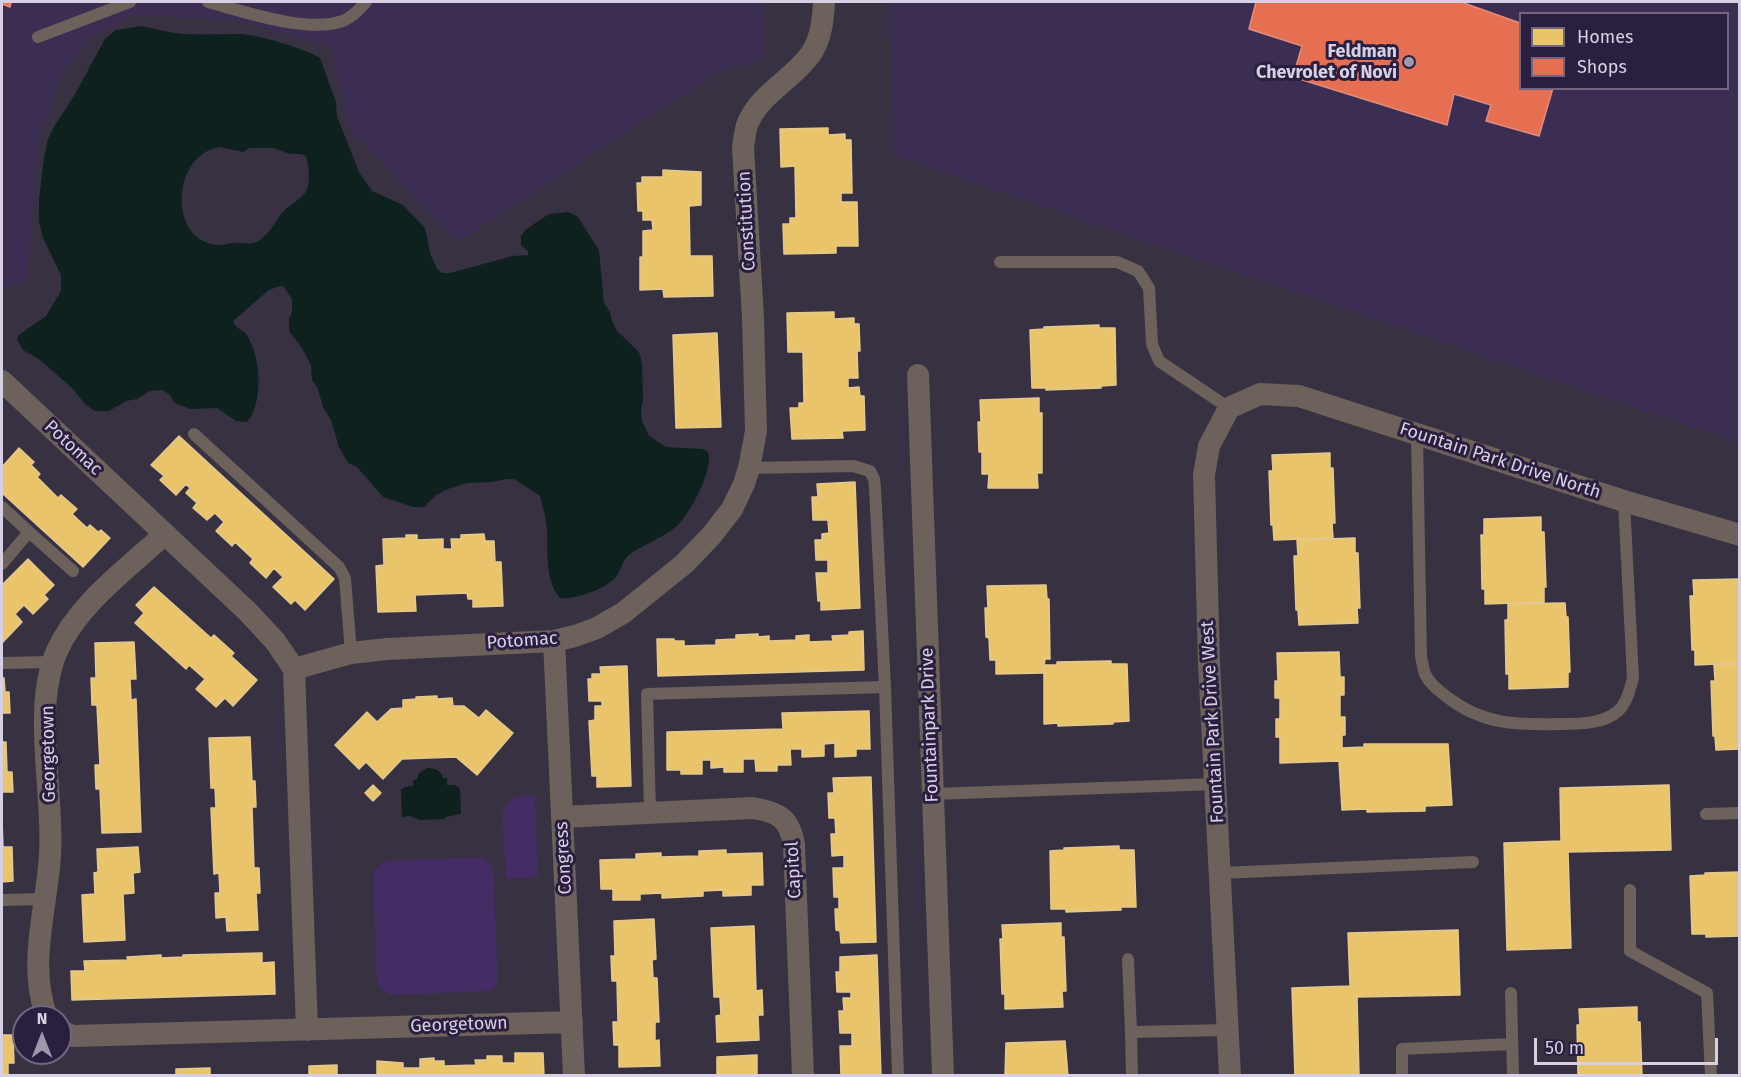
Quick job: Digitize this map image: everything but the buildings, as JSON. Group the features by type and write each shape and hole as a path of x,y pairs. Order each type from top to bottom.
{"street":[{"name":"Constitution","path":"749,468 756,431 753,318 743,148 746,127 762,99 797,70 811,54 819,37 824,2"},
{"name":"Fountainpark Drive","path":"918,375 943,1076"},
{"name":"Potomac","path":"2,381 248,612 275,641 294,669 351,653 387,648 554,641 597,628 623,613 684,564 711,537 732,509 749,468"},
{"name":"Fountain Park Drive North","path":"1229,408 1260,394 1299,396 1624,501 1740,535"},
{"name":"Fountain Park Drive West","path":"1229,408 1209,446 1204,475 1209,663 1230,1076"},
{"name":"Georgetown","path":"43,1005 39,993 40,952 50,855 46,711 52,662 68,629 84,609 165,534"},
{"name":"Congress","path":"554,641 574,1076"},
{"path":"294,669 307,1030"},
{"name":"Capitol","path":"562,817 753,808 770,811 781,818 791,829 794,846 803,1076"},
{"name":"Georgetown","path":"72,1036 572,1022"}],"lane":[{"path":"38,37 130,2"},
{"path":"208,2 265,17 325,25 345,20 366,2"},
{"path":"1000,262 1117,262 1138,271 1149,288 1152,344 1159,361 1229,408"},
{"path":"194,434 339,567 345,578 351,653"},
{"path":"1417,435 1421,656 1425,674 1433,686 1464,710 1493,721 1522,725 1583,724 1601,720 1618,711 1628,695 1632,678 1624,501"},
{"path":"749,468 853,466 870,471 874,479 885,687 898,1076"},
{"path":"2,507 73,571"},
{"path":"2,564 29,532"},
{"path":"2,663 52,662"},
{"path":"650,813 647,694 885,687"},
{"path":"933,794 1216,784"},
{"path":"1706,814 1740,813"},
{"path":"1221,873 1473,862"},
{"path":"1630,890 1630,951 1707,993 1711,1076"},
{"path":"2,900 44,899"},
{"path":"1128,959 1132,1076"},
{"path":"1511,993 1513,1076"},
{"path":"1131,1032 1228,1030"},
{"path":"1402,1076 1402,1049 1512,1044"}],"shaded area":[{"path":"2,2 762,2 764,59 720,71 458,242 350,130 331,47 235,20 135,15 91,37 61,77 38,144 27,280 2,289"},
{"path":"889,2 1739,2 1739,443 894,156"},
{"path":"142,26 183,34 240,34 293,46 320,58 336,102 337,116 359,172 372,191 403,205 425,228 430,253 437,269 442,273 450,273 513,256 528,255 528,251 521,245 521,236 525,230 549,214 568,212 578,217 599,250 604,303 610,312 612,321 617,331 639,352 642,363 642,421 649,436 666,447 703,449 708,452 708,469 700,491 677,526 629,555 617,575 604,586 581,595 560,598 550,576 546,524 540,496 514,479 467,483 436,495 424,507 413,507 383,497 357,467 348,463 339,447 331,420 312,380 311,365 289,331 292,299 284,287 269,290 233,321 246,334 251,343 257,366 256,403 247,422 236,421 217,408 190,409 175,403 169,394 162,390 150,391 109,411 95,411 40,360 23,350 17,339 19,335 46,316 61,291 61,275 43,238 39,221 39,199 48,139 105,39 116,30","holes":["220,147 243,152 250,148 274,148 290,154 302,154 306,157 308,165 307,190 284,211 267,234 257,242 220,245 203,241 191,231 184,216 182,199 184,182 191,166 203,154"]},
{"path":"427,768 437,770 443,778 447,778 447,785 455,785 460,789 461,814 444,819 420,820 410,816 402,817 401,790 413,786 413,780 417,779 419,773"},
{"path":"535,796 538,877 506,879 502,812 514,797"},
{"path":"482,857 493,867 498,983 489,991 390,995 377,985 373,873 383,861"}],"place":[{"name":"Feldman Chevrolet of Novi","path":"1409,62"}]}
